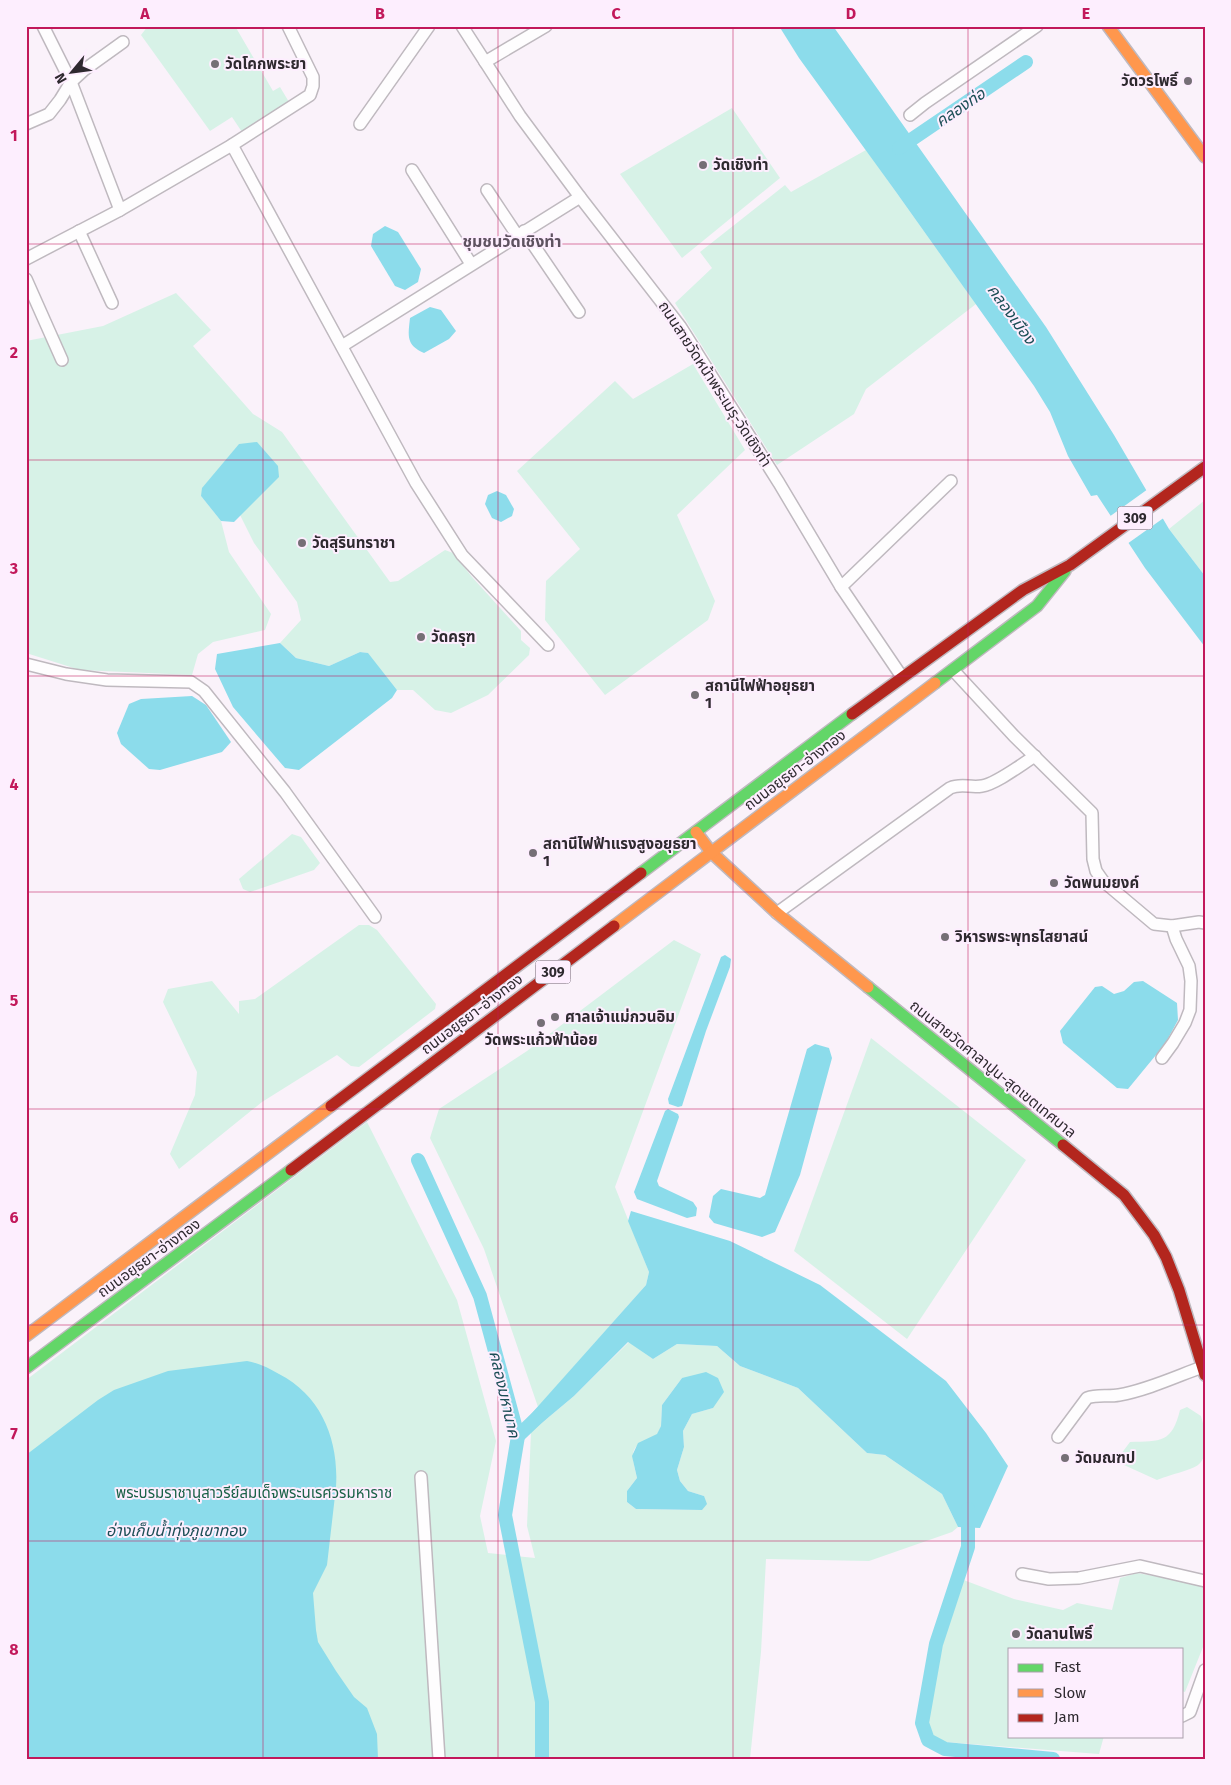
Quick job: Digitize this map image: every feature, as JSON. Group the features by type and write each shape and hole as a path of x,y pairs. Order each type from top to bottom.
{"main road":[{"path":"1124,26 1110,30 1205,157"},
{"name":"ถนนอยุธยา-อ่างทอง","path":"26,1336 902,677 1023,590 1070,565 1205,467"},
{"name":"ถนนอยุธยา-อ่างทอง","path":"26,1368 243,1207 1037,606 1070,565"},
{"name":"ถนนสายวัดศาลาปูน-สุดเขตเทศบาล","path":"696,832 711,852 776,913 1124,1195 1159,1242 1176,1280 1204,1371"}],"street":[{"path":"43,26 71,82 120,210"},
{"path":"26,259 120,210 232,145 310,95 313,77 288,26"},
{"path":"360,124 429,26"},
{"name":"ถนนสายวัดหน้าพระเมรุ-วัดเชิงท่า","path":"462,26 520,116 680,326 841,587 902,677"},
{"path":"485,62 546,26"},
{"path":"910,114 1037,26"},
{"path":"26,124 49,114 71,82 84,70 123,42"},
{"path":"232,145 416,483 462,555 548,645"},
{"path":"412,170 471,264"},
{"path":"487,190 579,312"},
{"path":"342,346 580,197"},
{"path":"79,232 112,303"},
{"path":"26,279 62,360"},
{"path":"841,587 951,481"},
{"path":"26,664 66,674 107,680 191,682 204,691 285,792 375,917"},
{"path":"953,670 1092,813 1094,820 1093,859 1096,871 1103,881 1154,924 1172,926 1199,922 1205,923"},
{"path":"776,913 950,788 956,785 976,786 989,784 1035,756"},
{"path":"1162,1058 1185,1023 1190,1010 1191,981 1189,966 1172,926"},
{"path":"1058,1437 1087,1398 1117,1396 1204,1371"},
{"path":"421,1477 439,1759"},
{"path":"1022,1574 1049,1579 1079,1578 1140,1566 1205,1580"},
{"path":"1184,1715 1190,1712 1205,1670"}],"green space":[{"path":"148,26 235,26 273,91 280,87 289,102 242,132 232,117 210,131 141,35"},
{"path":"732,108 780,178 682,258 620,174"},
{"path":"866,150 976,304 866,389 854,414 777,465 675,303 712,268 700,252 785,185 791,192"},
{"path":"176,293 211,330 193,346 253,414 282,432 390,582 398,581 445,550 453,553 521,631 521,640 530,648 529,655 488,695 451,713 435,710 413,690 397,690 367,653 360,652 329,666 296,658 280,643 301,620 297,602 254,543 240,515 279,476 201,496 221,521 229,552 271,614 265,630 213,642 198,654 192,675 80,670 26,653 26,341 103,326"},
{"path":"693,364 745,450 677,515 715,601 708,620 605,695 545,620 546,581 580,549 517,471 615,381 633,399"},
{"path":"1205,500 1205,576 1169,529"},
{"path":"292,834 301,837 320,863 314,870 250,892 243,889 239,879"},
{"path":"359,925 369,925 377,930 436,1004 435,1009 359,1067 351,1066 337,1055 262,1102 179,1169 170,1154 195,1095 197,1072 163,1002 168,989 212,981 239,1014 239,1001 255,999"},
{"path":"674,940 701,954 615,1187 649,1272 646,1285 538,1407 484,1249 430,1138 439,1109 527,1051"},
{"path":"871,1038 1026,1160 907,1339 794,1251"},
{"name":"พระบรมราชานุสาวรีย์สมเด็จพระนเรศวรมหาราช","path":"367,1122 457,1300 496,1441 480,1516 488,1553 535,1558 527,1526 531,1432 574,1396 629,1342 653,1359 677,1344 717,1346 740,1366 798,1388 867,1453 885,1455 942,1494 958,1527 952,1532 869,1561 766,1559 761,1652 750,1759 26,1759 26,1380","holes":["682,1378 713,1408 692,1414 683,1431 684,1447 677,1470 680,1481 688,1491 704,1496 702,1510 636,1509 627,1502 627,1491 637,1478 633,1460 634,1450 637,1446 657,1435 661,1426 662,1405"]},
{"path":"1187,1407 1201,1416 1204,1428 1206,1449 1202,1461 1198,1465 1157,1480 1124,1465 1121,1454 1130,1442 1164,1438 1173,1429 1180,1410"},
{"path":"1137,1573 1205,1585 1205,1642 1185,1692 1184,1648 1008,1648 1008,1738 1103,1738 1099,1754 945,1742 934,1736 927,1722 939,1651 961,1579 1014,1599 1063,1610 1077,1603 1112,1610 1120,1578"}],"water":[{"name":"คลองเมือง","path":"779,26 833,26 1046,327 1114,435 1169,529 1205,576 1205,647 1145,568 1097,495 1091,496 1068,456 1050,412 1034,386 799,58"},
{"path":"385,226 398,232 421,269 418,282 405,290 395,286 371,246 373,234"},
{"path":"430,307 441,310 456,331 449,339 424,353 411,343 410,318"},
{"path":"257,442 278,466 279,477 234,522 221,521 201,496 202,488 239,444"},
{"path":"497,491 506,495 514,509 512,516 501,522 492,518 485,504 488,495"},
{"path":"280,643 296,658 329,666 360,652 368,653 397,690 392,698 299,770 285,768 233,707 215,669 217,654"},
{"path":"192,696 206,705 231,742 222,752 160,770 149,769 121,744 117,733 129,704 141,699"},
{"path":"725,955 731,959 730,967 706,1031 682,1106 678,1107 669,1104 668,1099 721,957"},
{"path":"1143,981 1177,1003 1178,1020 1165,1044 1128,1089 1117,1088 1063,1043 1060,1031 1095,987 1102,986 1114,994 1124,991 1134,982"},
{"path":"815,1044 829,1048 832,1058 800,1175 775,1232 762,1237 714,1223 709,1217 713,1196 721,1189 760,1198 765,1195 807,1049"},
{"path":"668,1109 678,1114 679,1117 657,1181 659,1186 693,1202 697,1208 696,1216 687,1218 637,1199 634,1192 665,1111"},
{"path":"631,1211 730,1241 820,1285 946,1381 986,1433 1008,1466 980,1528 958,1527 942,1494 885,1455 867,1453 798,1388 740,1366 717,1346 677,1344 653,1359 628,1342 574,1396 531,1432 524,1422 646,1285 649,1272 628,1221"},
{"name":"อ่างเก็บน้ำทุ่งภูเขาทอง","path":"247,1361 259,1364 294,1383 317,1407 331,1437 336,1470 336,1487 327,1565 313,1593 316,1630 318,1642 336,1671 354,1697 367,1708 377,1734 378,1759 26,1759 26,1455 114,1390 168,1371"},
{"path":"706,1372 718,1378 724,1392 713,1408 692,1414 683,1431 684,1447 677,1470 680,1481 688,1491 704,1496 707,1504 702,1510 636,1509 627,1502 627,1491 637,1478 632,1456 638,1443 657,1434 661,1426 662,1405 682,1378"}],"pier":[{"path":"1148,489 1165,517 1127,544 1109,517"}],"waterway":[{"name":"คลองท่อ","path":"899,148 1026,62"},
{"name":"คลองมหานาค","path":"418,1160 480,1296 518,1436 505,1515 542,1702 542,1759"},
{"path":"518,1436 541,1414"},
{"path":"968,1509 968,1547 936,1644 922,1723 928,1740 945,1749 1053,1759"}],"traffic: fast":[{"path":"935,683 1037,606 1065,571"},
{"path":"641,873 852,714"},
{"path":"868,987 1063,1145"},
{"path":"26,1368 291,1170"}],"traffic: slow":[{"path":"1108,26 1205,157"},
{"path":"614,926 935,683"},
{"path":"696,832 711,852 777,913 868,987"},
{"path":"26,1336 331,1106"}],"traffic: jam":[{"path":"852,714 1023,590 1070,565 1205,467"},
{"path":"331,1106 641,873"},
{"path":"291,1170 614,926"},
{"path":"1063,1145 1124,1195 1154,1235 1166,1257 1179,1290 1205,1375"}],"place":[{"name":"วัดโคกพระยา","path":"215,64"},
{"name":"วัดวรโพธิ์","path":"1188,81"},
{"name":"วัดเชิงท่า","path":"703,165"},
{"name":"วัดสุรินทราชา","path":"302,543"},
{"name":"วัดครุฑ","path":"421,637"},
{"name":"สถานีไฟฟ้าอยุธยา 1","path":"695,695"},
{"name":"สถานีไฟฟ้าแรงสูงอยุธยา 1","path":"533,853"},
{"name":"วัดพนมยงค์","path":"1054,883"},
{"name":"วิหารพระพุทธไสยาสน์","path":"945,937"},
{"name":"ศาลเจ้าแม่กวนอิม","path":"555,1017"},
{"name":"วัดพระแก้วฟ้าน้อย","path":"541,1023"},
{"name":"วัดมณฑป","path":"1065,1458"},
{"name":"วัดลานโพธิ์","path":"1016,1634"}],"district":[{"name":"ชุมชนวัดเชิงท่า","path":"512,241"}]}
